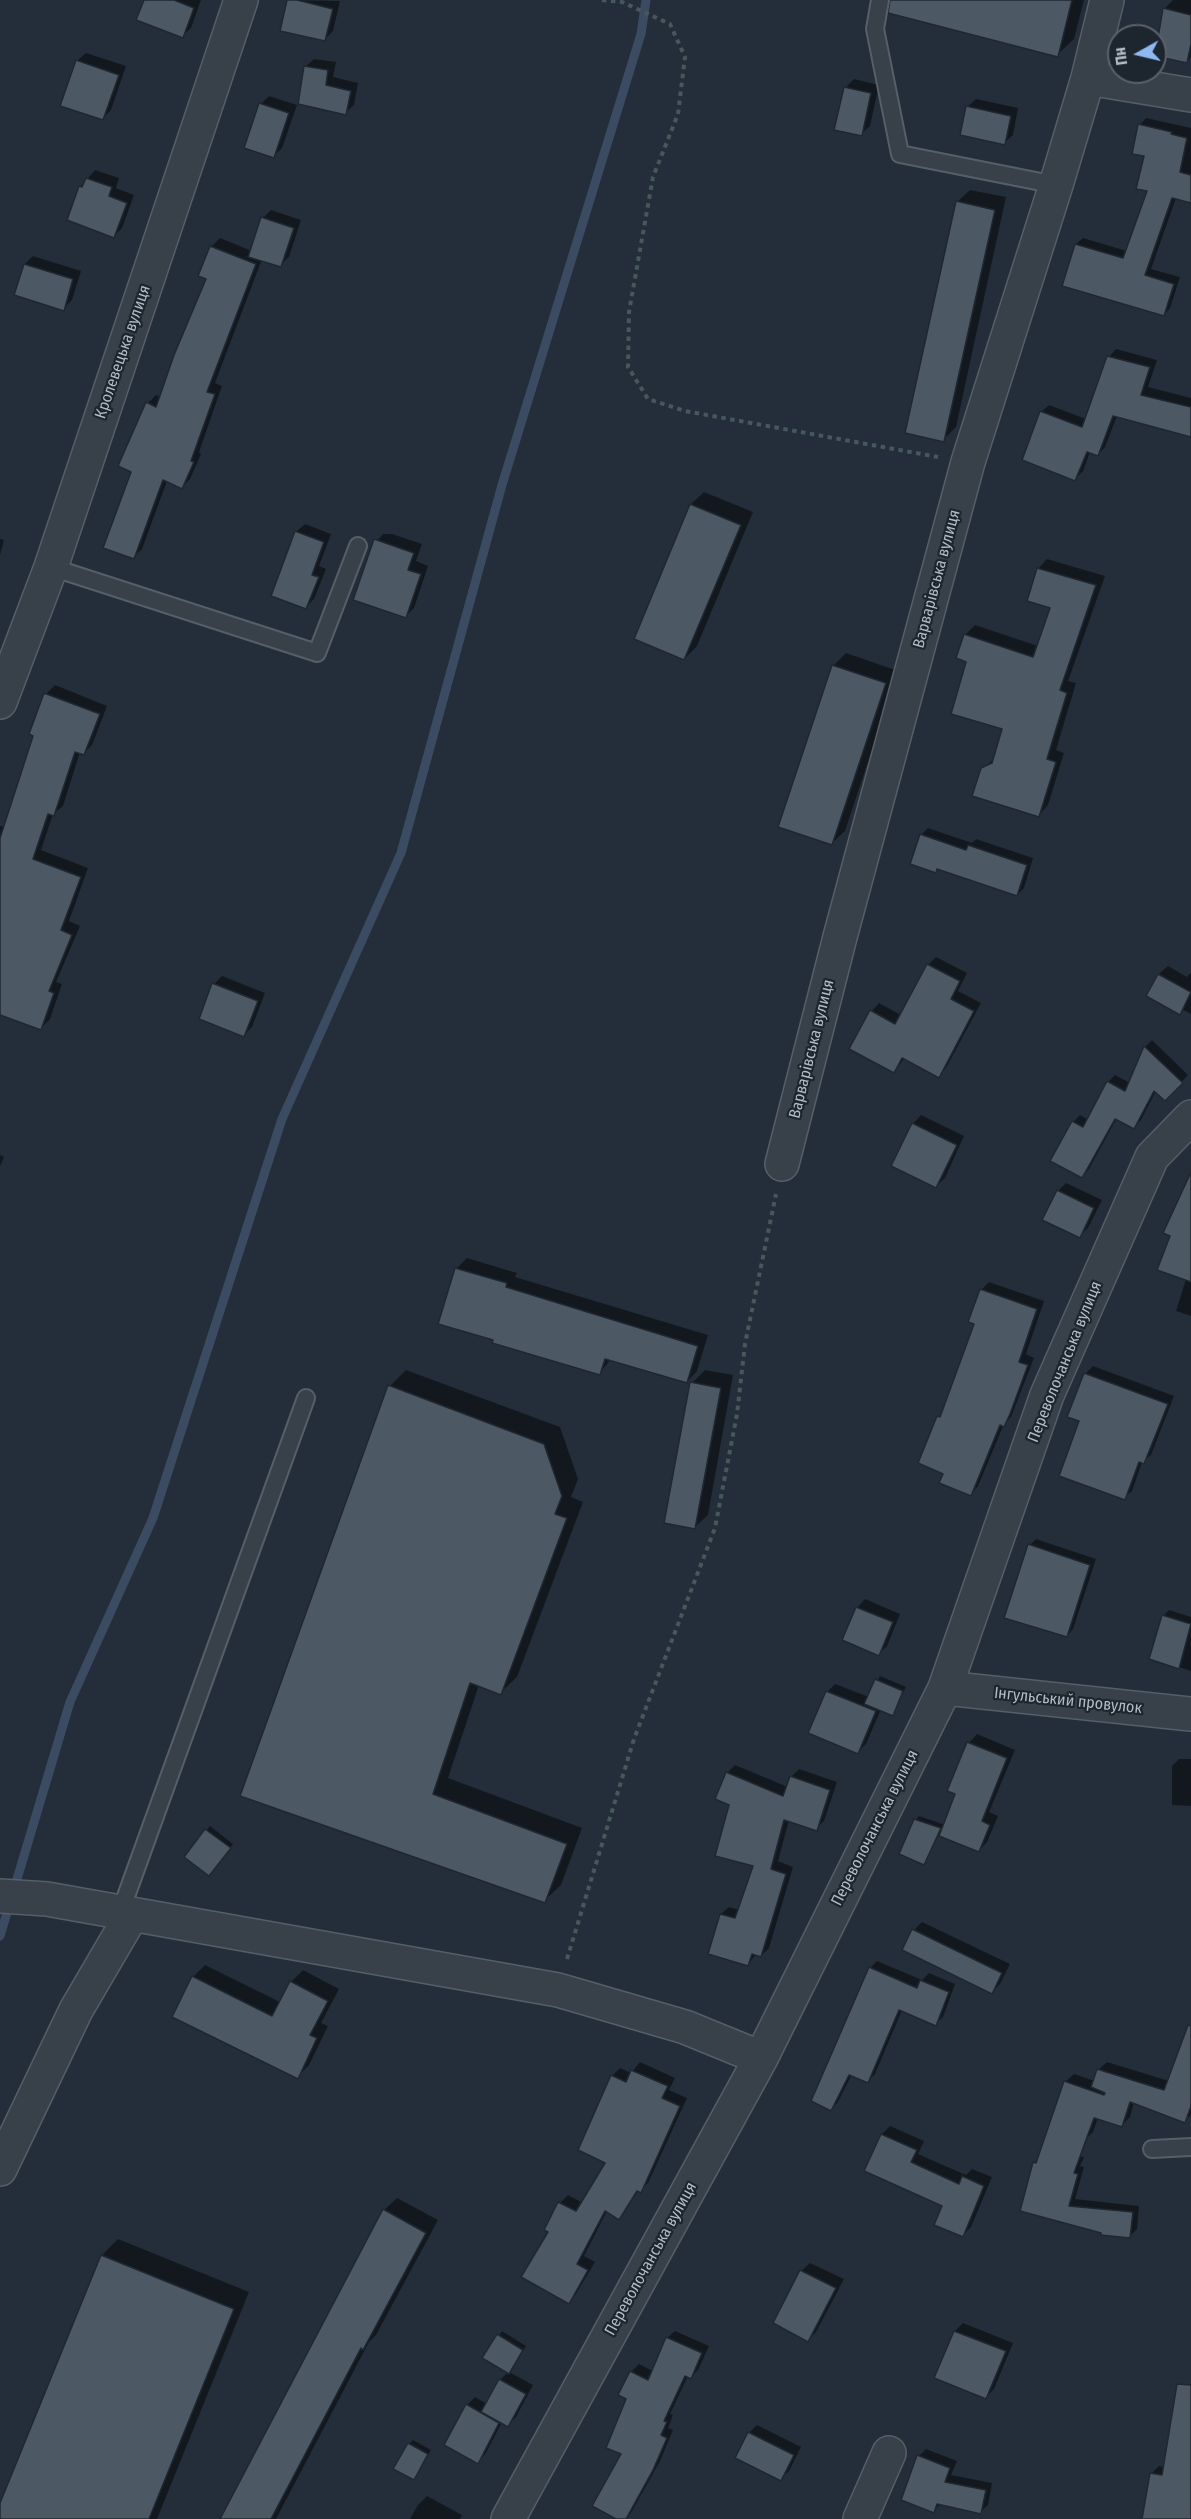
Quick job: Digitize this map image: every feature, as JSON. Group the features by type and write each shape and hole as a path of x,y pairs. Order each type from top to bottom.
{"street":[{"name":"Кролевецька вулиця","path":"0,702 51,567 241,0"},
{"name":"Варварівська вулиця","path":"782,1164 840,937 968,462 1056,185 1088,78 1107,0"},
{"path":"1088,78 1191,95"},
{"name":"Переволочанська вулиця","path":"508,2519 761,2058 945,1688 1047,1395 1152,1157 1191,1117"},
{"name":"Інгульський провулок","path":"945,1688 1191,1714"},
{"path":"0,1896 48,1899 558,1990 685,2027 761,2058"},
{"path":"0,2169 76,2010 126,1914"},
{"path":"860,2519 889,2453"}],"lane":[{"path":"880,0 875,29 900,154 1056,185"},
{"path":"51,567 317,653 358,546"},
{"path":"126,1914 306,1398"},
{"path":"1152,2149 1191,2147"}],"path":[{"path":"602,0 622,2 670,24 685,57 678,114 652,177 629,312 628,368 648,399 695,413 968,462"},
{"path":"558,1990 634,1738 715,1528 737,1414 745,1344 782,1164"}],"building":[{"path":"144,0 174,0 194,8 183,38 136,20"},
{"path":"287,0 297,0 333,9 325,41 280,31"},
{"path":"890,0 1072,0 1058,57 888,13"},
{"path":"1163,8 1191,15 1191,44 1187,63 1167,59 1167,24 1160,24"},
{"path":"76,60 119,75 103,120 60,106"},
{"path":"304,66 328,70 326,85 351,91 346,115 298,104"},
{"path":"844,87 871,93 862,136 834,130"},
{"path":"259,103 289,113 274,158 244,148"},
{"path":"966,106 1011,116 1005,145 960,135"},
{"path":"1138,124 1187,138 1180,172 1191,175 1191,203 1172,198 1145,275 1174,284 1164,316 1062,286 1075,244 1123,258 1147,191 1136,189 1144,156 1132,154"},
{"path":"86,178 112,187 109,196 127,203 114,238 67,220 79,186 82,187"},
{"path":"956,201 995,210 944,442 905,433"},
{"path":"261,217 294,228 281,267 248,257"},
{"path":"210,246 256,264 207,392 215,394 191,461 194,462 182,489 163,480 134,559 103,548 131,472 118,466 146,402 156,407 174,355 206,279 198,276"},
{"path":"24,264 73,279 64,311 14,295"},
{"path":"1107,356 1150,367 1141,395 1191,407 1191,437 1113,416 1098,456 1087,452 1075,481 1022,460 1040,411 1082,427"},
{"path":"690,504 741,525 684,660 634,639"},
{"path":"295,531 324,542 312,575 319,577 306,609 271,596"},
{"path":"374,539 414,553 408,570 421,574 406,618 353,600"},
{"path":"1037,568 1096,585 1060,690 1067,693 1047,759 1056,762 1039,817 972,796 981,768 992,763 1002,729 951,714 966,662 956,658 964,634 1033,657 1050,608 1027,601"},
{"path":"832,665 886,683 832,845 778,827"},
{"path":"44,693 100,714 84,755 75,752 54,816 48,814 33,859 81,877 61,930 72,935 49,991 54,993 41,1030 0,1015 0,838 33,736 29,734"},
{"path":"920,834 966,850 968,845 1027,865 1017,896 937,869 936,873 910,864"},
{"path":"927,964 960,981 951,999 974,1011 939,1078 902,1058 894,1073 849,1049 870,1010 895,1024"},
{"path":"1158,974 1191,992 1180,1015 1146,996"},
{"path":"212,983 258,1001 244,1037 199,1019"},
{"path":"1144,1046 1183,1083 1165,1101 1154,1091 1134,1129 1115,1119 1082,1178 1050,1161 1072,1121 1083,1127 1107,1081 1125,1091"},
{"path":"912,1123 957,1145 936,1188 891,1166"},
{"path":"1191,1172 1191,1282 1157,1270 1170,1236 1163,1233"},
{"path":"1057,1190 1094,1208 1080,1238 1042,1220"},
{"path":"455,1268 507,1283 506,1287 698,1346 687,1383 605,1359 600,1375 492,1343 493,1340 438,1324"},
{"path":"980,1289 1037,1309 1019,1362 1028,1365 1010,1414 1004,1427 1000,1425 971,1496 939,1483 943,1474 918,1463 937,1416 940,1417 974,1324 968,1322"},
{"path":"1084,1373 1168,1404 1144,1464 1139,1462 1125,1500 1059,1476 1079,1421 1067,1417"},
{"path":"690,1382 721,1388 695,1529 664,1523"},
{"path":"388,1385 544,1444 562,1496 555,1514 567,1518 501,1695 470,1683 433,1794 567,1844 545,1903 240,1796"},
{"path":"1028,1544 1090,1565 1067,1637 1004,1618"},
{"path":"856,1607 893,1622 879,1656 842,1640"},
{"path":"1162,1615 1191,1624 1179,1669 1149,1659"},
{"path":"875,1679 903,1691 893,1716 864,1704"},
{"path":"826,1691 876,1711 858,1754 808,1733"},
{"path":"967,1742 1007,1758 982,1821 990,1825 979,1852 939,1836 955,1794 947,1791"},
{"path":"726,1772 783,1796 790,1776 830,1790 817,1831 784,1820 771,1869 786,1874 761,1957 752,1954 748,1966 708,1954 720,1914 735,1918 753,1866 715,1856 729,1805 715,1799"},
{"path":"914,1819 941,1828 924,1865 899,1854"},
{"path":"205,1829 231,1848 209,1876 184,1857"},
{"path":"912,1929 1002,1973 992,1994 902,1950"},
{"path":"869,1967 917,1988 920,1980 949,1992 936,2026 899,2010 868,2083 849,2075 831,2111 811,2101"},
{"path":"192,1976 272,2016 290,1981 328,2001 310,2035 317,2038 298,2079 172,2017"},
{"path":"1188,2025 1191,2026 1191,2106 1185,2123 1130,2102 1122,2127 1094,2118 1074,2173 1078,2174 1069,2206 1133,2212 1130,2238 1101,2235 1101,2233 1020,2211 1033,2162 1036,2163 1064,2081 1104,2095 1105,2093 1091,2087 1097,2069 1164,2090"},
{"path":"631,2070 668,2086 662,2098 680,2106 641,2193 637,2191 619,2220 605,2211 577,2264 588,2270 569,2304 521,2277 548,2232 544,2230 558,2202 576,2211 605,2163 578,2150 611,2075 626,2082"},
{"path":"881,2134 917,2150 911,2162 959,2184 962,2176 984,2186 963,2237 934,2225 942,2206 864,2171"},
{"path":"383,2209 426,2233 363,2350 361,2348 271,2519 220,2519"},
{"path":"101,2255 234,2309 149,2519 0,2519 0,2503"},
{"path":"800,2270 836,2288 808,2342 773,2323"},
{"path":"954,2331 1006,2351 986,2399 934,2378"},
{"path":"497,2334 523,2350 509,2374 482,2358"},
{"path":"666,2337 702,2353 691,2379 685,2376 664,2421 667,2422 661,2435 667,2438 653,2470 626,2519 616,2519 592,2506 621,2454 606,2448 626,2399 618,2395 630,2371 648,2380"},
{"path":"499,2379 526,2394 508,2427 481,2412"},
{"path":"1177,2384 1191,2385 1191,2519 1142,2519 1150,2473 1162,2475"},
{"path":"466,2404 499,2423 478,2464 444,2445"},
{"path":"748,2432 794,2455 781,2481 735,2458"},
{"path":"408,2443 428,2454 414,2480 393,2469"},
{"path":"917,2455 950,2468 945,2482 986,2490 981,2514 937,2504 934,2513 901,2500"}],"waterway":[{"path":"0,1936 70,1702 153,1518 282,1119 401,853 502,485 641,34 646,0"}]}
